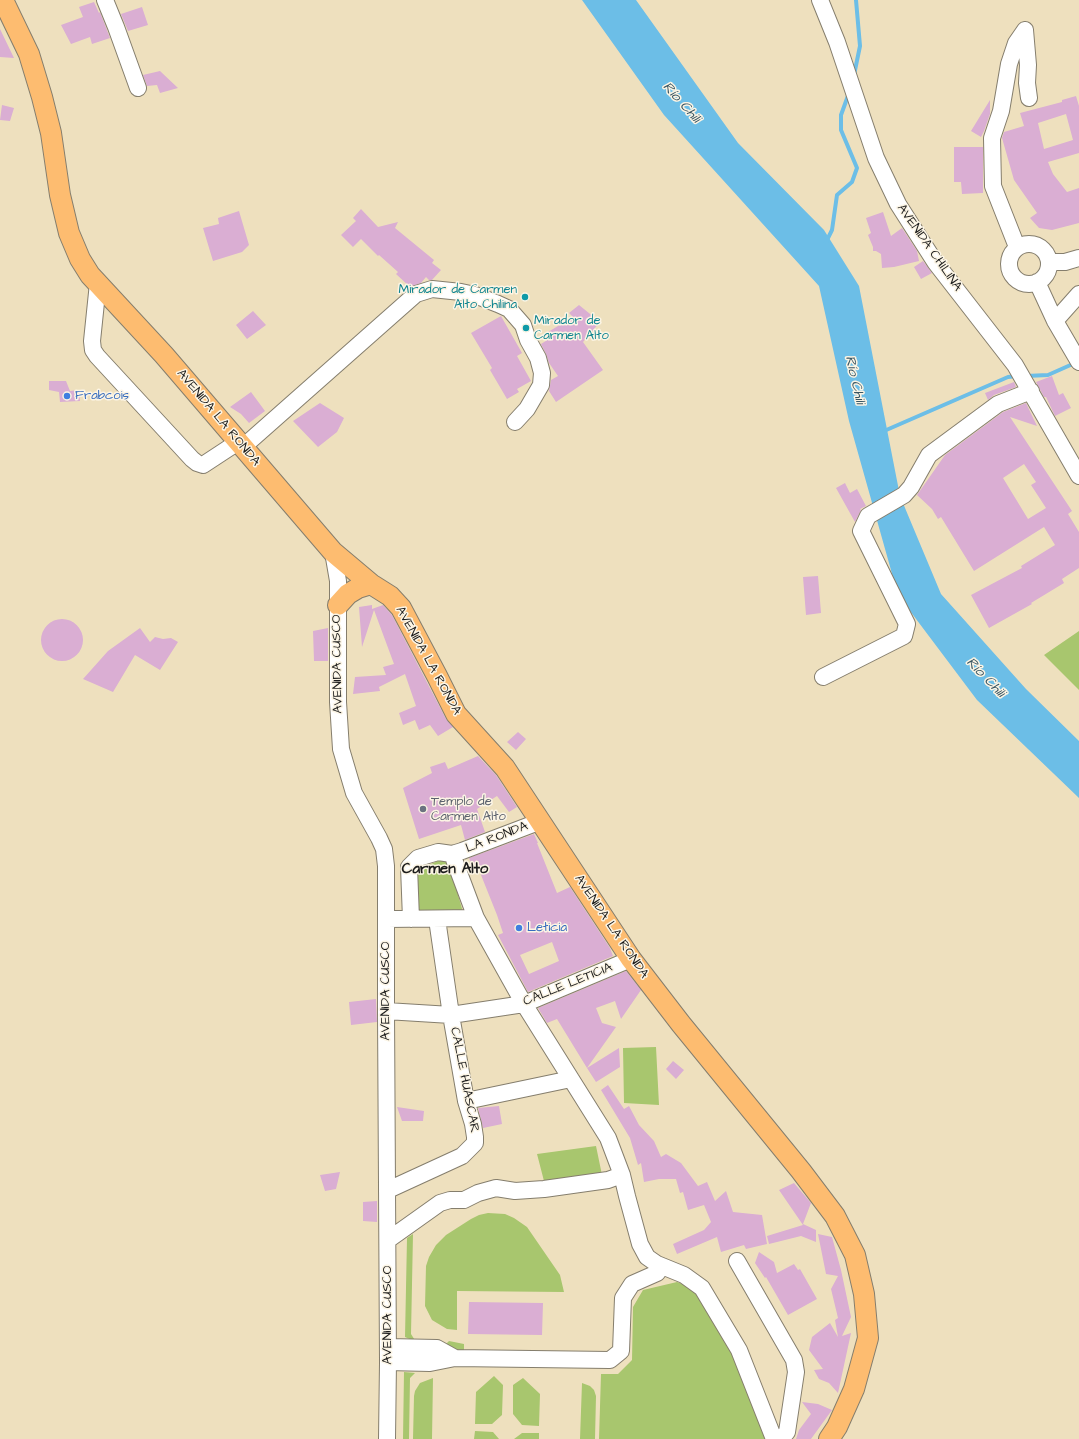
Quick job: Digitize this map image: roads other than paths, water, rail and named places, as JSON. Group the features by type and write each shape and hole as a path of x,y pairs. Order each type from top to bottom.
{"main road":[{"name":"AVENIDA LA RONDA","path":"3,0 29,54 51,134 60,195 69,233 80,259 90,275 164,355 333,552 371,584 390,596 400,608 456,714 505,768 631,959 681,1024 801,1170 835,1216 855,1255 864,1294 868,1338 854,1389 837,1427 829,1439"},
{"path":"338,605 348,594 358,588 371,584"}],"street":[{"path":"105,0 138,88"},
{"name":"AVENIDA CHILINA","path":"820,0 837,42 876,158 898,204 935,262 1016,365 1079,476"},
{"path":"1017,247 993,186 992,138 1001,111 1009,64 1016,43 1025,30 1029,98"},
{"path":"1024,244 1031,244 1043,250 1047,255 1049,262 1046,274 1037,282 1030,284 1023,283 1012,276 1008,263 1013,251 1017,247 1024,244"},
{"path":"1049,262 1065,262 1079,258"},
{"path":"1037,282 1057,324 1079,362"},
{"path":"98,283 92,341 93,350 197,463 203,465 241,445 416,294 432,289 475,295 509,309 523,325 528,340 538,358 542,373 541,385 527,409 515,422"},
{"path":"1057,324 1079,294"},
{"path":"824,677 904,636 906,630 907,624 861,531 868,516 904,494 911,487 929,455 998,404 1028,387"},
{"name":"AVENIDA CUSCO","path":"333,552 338,581 338,702 341,749 354,794 384,849 386,866 388,1190 387,1439"},
{"name":"LA RONDA","path":"409,867 418,858 438,852 452,854 462,851 541,821"},
{"path":"452,854 476,918 524,1004 608,1138 622,1175 640,1244 647,1256 662,1266 684,1275 702,1288 739,1350 774,1439"},
{"path":"386,866 409,867 411,919"},
{"path":"387,920 476,918"},
{"name":"CALLE HUASCAR","path":"388,1190 462,1156 475,1143 473,1124 466,1101 451,1015 437,919"},
{"name":"CALLE LETICIA","path":"386,1010 451,1015 524,1004 631,959"},
{"path":"466,1101 571,1080"},
{"path":"388,1240 440,1203 450,1200 464,1200 478,1193 496,1188 515,1191 544,1189 608,1180 622,1175"},
{"path":"737,1261 794,1360 796,1372 787,1432 781,1439"},
{"path":"388,1354 430,1363 455,1358 610,1360 621,1351 623,1298 632,1284 657,1273 662,1266"}],"water":[{"name":"Río Chili","path":"582,0 636,0 738,143 824,230 859,286 900,496 941,594 1026,689 1079,741 1079,798 977,700 898,595 849,421 819,286 664,115"}],"waterway":[{"path":"854,75 860,46 856,0"},
{"path":"826,242 832,230 837,195 852,182 857,168 841,130 841,115 849,93"},
{"path":"1026,376 1048,375 1075,363"},
{"path":"884,431 1008,377 1017,376"}],"place":[{"name":"Mirador de Carmen Alto Chilina","path":"525,297"},
{"name":"Mirador de Carmen Alto","path":"526,328"},
{"name":"Frabcois","path":"67,396"},
{"name":"Templo de Carmen Alto","path":"423,809"},
{"name":"Leticia","path":"519,928"}],"district":[{"name":"Carmen Alto","path":"445,870"}]}
